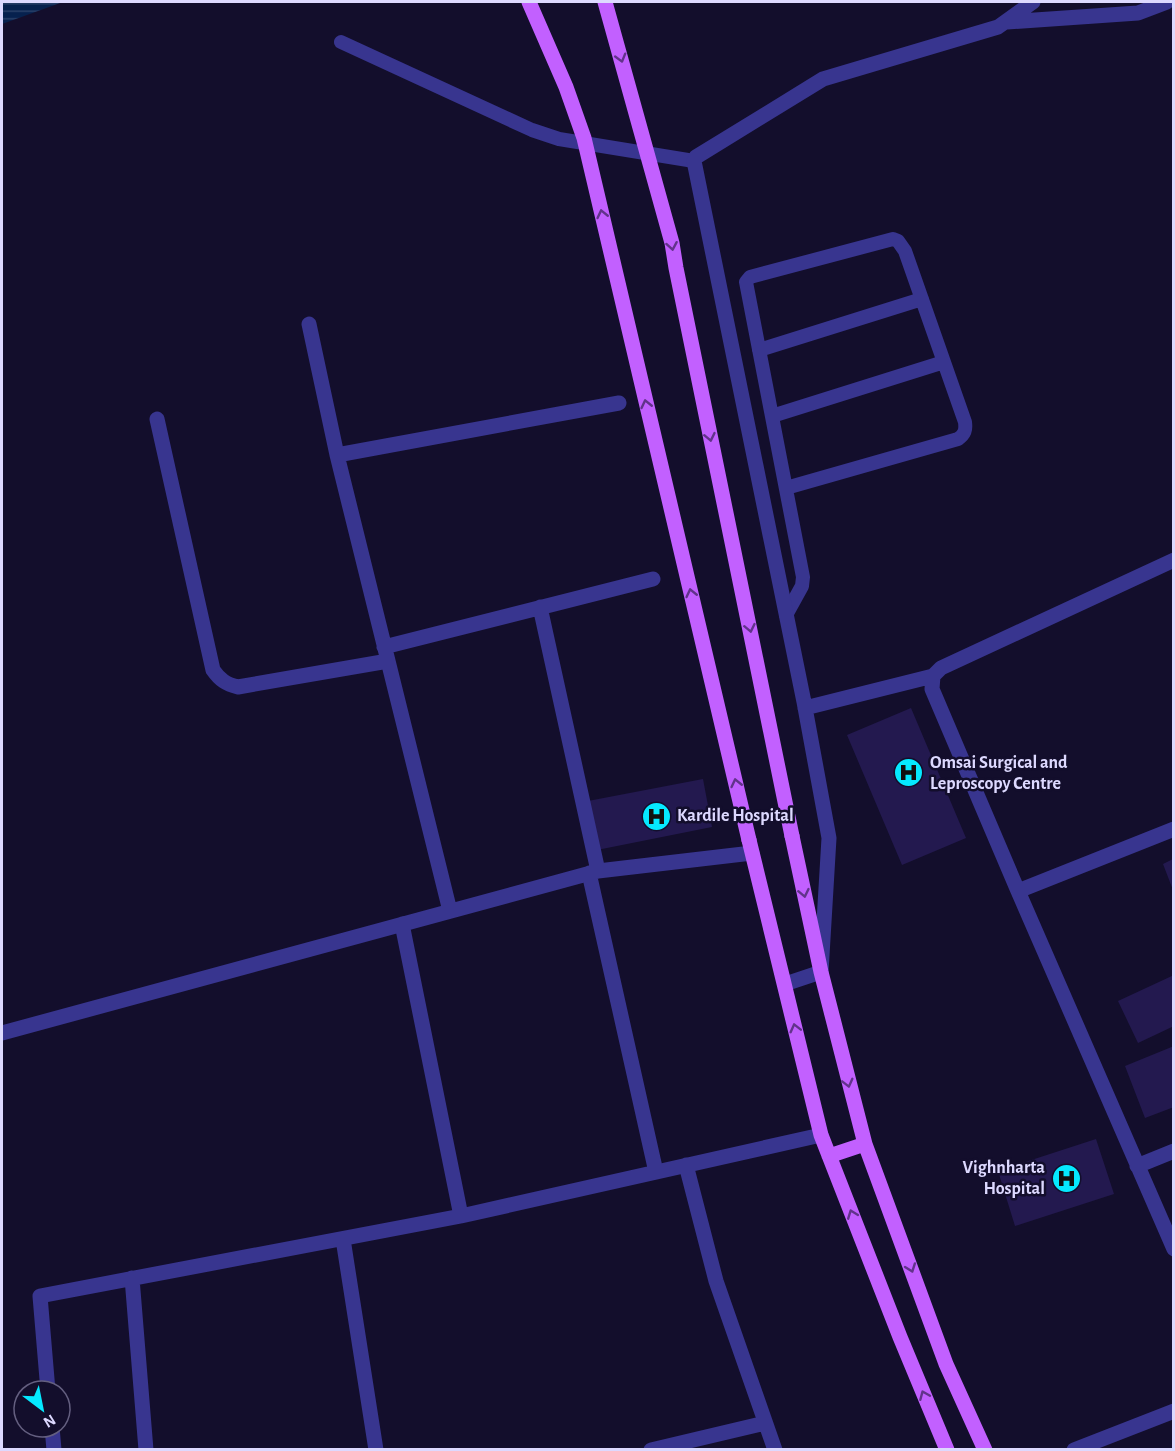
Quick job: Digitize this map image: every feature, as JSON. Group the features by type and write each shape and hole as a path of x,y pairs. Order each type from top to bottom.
{"main road":[{"path":"529,2 566,87 584,138 821,1135 947,1449"},
{"path":"605,2 672,243 821,972 865,1144 946,1364 985,1449"},
{"path":"829,1156 865,1144"}],"street":[{"path":"784,984 821,972 829,838 805,708 694,161 696,157 823,79 992,30 1007,22 1033,2"},
{"path":"1007,22 1138,14 1167,2"},
{"path":"309,324 337,455 450,911"},
{"path":"337,455 619,403"},
{"path":"157,419 213,670 228,685 238,687 386,654 540,607 653,579"},
{"path":"805,708 933,676 940,668 1173,560"},
{"path":"540,607 656,1172"},
{"path":"933,676 932,689 1173,1250"},
{"path":"1018,891 1173,830"},
{"path":"2,1033 594,872 751,847"},
{"path":"402,924 461,1216"},
{"path":"47,1379 40,1296 461,1216 821,1135"},
{"path":"1137,1166 1173,1151"},
{"path":"686,1166 716,1281 775,1449"},
{"path":"343,1239 376,1449"},
{"path":"132,1278 147,1449"},
{"path":"1074,1449 1173,1411"},
{"path":"651,1449 765,1423"}],"lane":[{"path":"341,42 541,133 559,139 694,161"},
{"path":"786,488 958,439 964,434 965,422 905,250 898,241 893,239 750,277 746,282 803,581 786,615"},
{"path":"759,350 922,299"},
{"path":"772,416 944,362"}],"water":[{"path":"2,2 63,2 2,24"}],"building":[{"path":"911,708 966,838 902,865 847,735"},
{"path":"703,779 712,827 597,850 588,801"},
{"path":"1173,859 1173,890 1163,864"},
{"path":"1174,975 1174,1026 1138,1043 1118,1001"},
{"path":"1174,1046 1174,1107 1145,1118 1125,1066"},
{"path":"1096,1139 1114,1194 1015,1226 998,1171"}],"place":[{"name":"Omsai Surgical and Leproscopy Centre","path":"909,773"},
{"name":"Kardile Hospital","path":"656,816"},
{"name":"Vighnharta Hospital","path":"1066,1178"}]}
